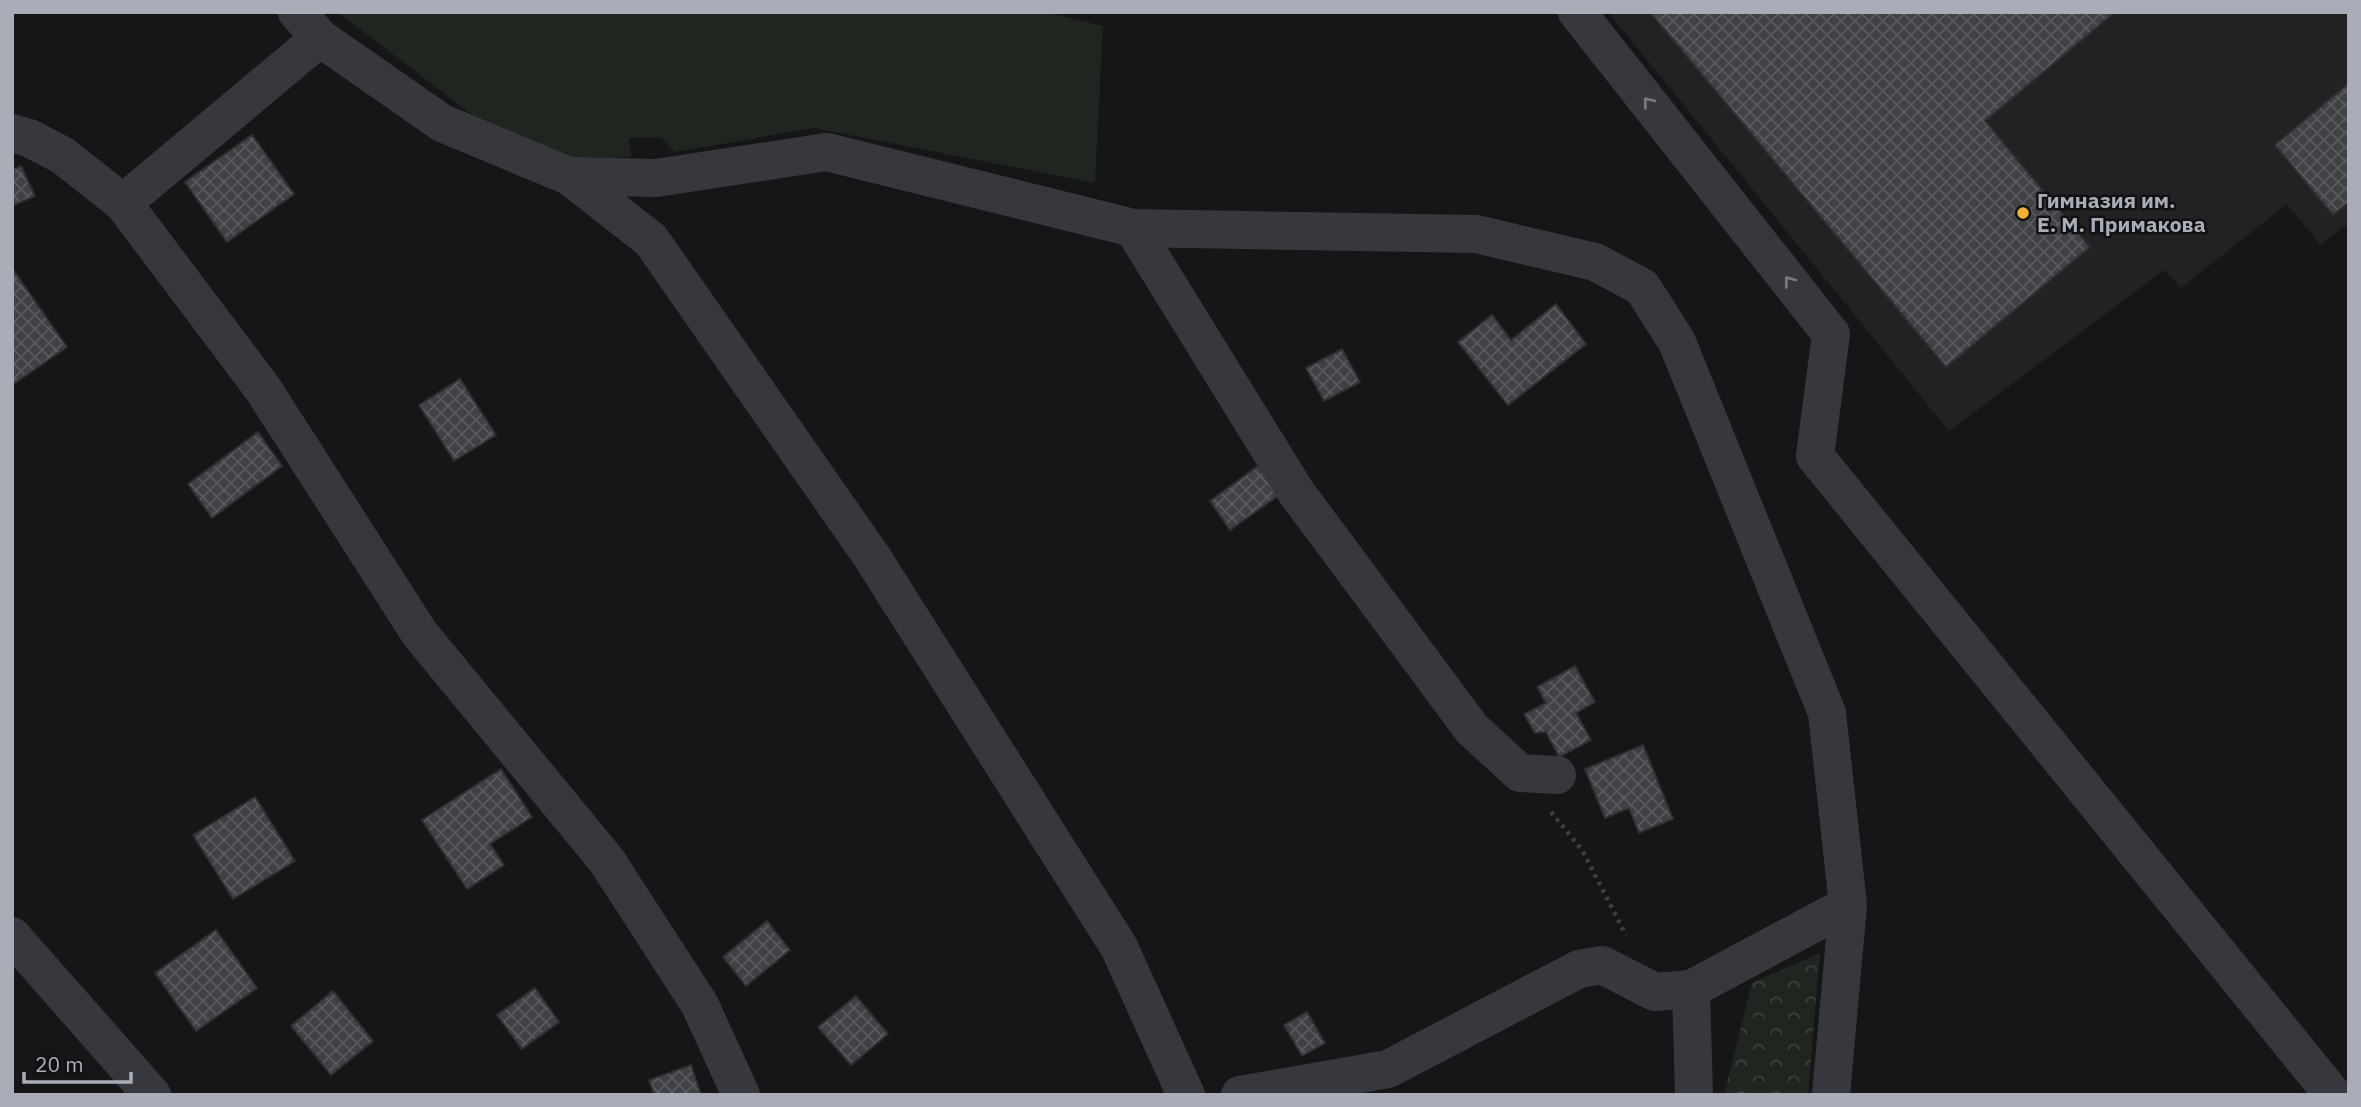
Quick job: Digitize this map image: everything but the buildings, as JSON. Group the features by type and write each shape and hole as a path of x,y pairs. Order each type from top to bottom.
{"street":[{"path":"1577,12 1831,334 1815,456 2333,1095"},
{"path":"123,203 308,25 442,123 569,176 651,240 872,557 1119,947 1186,1095"},
{"path":"12,133 29,138 62,155 123,203 262,389 420,634 607,861 700,1005 741,1095"},
{"path":"569,176 656,178 827,152 1133,228 1476,234 1595,262 1642,288 1677,342 1827,713 1848,905 1831,1095"},
{"path":"1133,228 1296,492 1472,729 1538,774"},
{"path":"1240,1095 1388,1069 1578,969 1602,965 1673,990 1848,905"},
{"path":"12,936 152,1095"},
{"path":"1673,990 1694,1095"}],"path":[{"path":"1538,774 1582,850 1673,990"}],"shaded area":[{"name":"Гимназия им. Е. М. Примакова","path":"1608,12 2349,12 2349,223 2320,245 2287,204 2181,288 2164,270 1949,431"}],"green space":[{"path":"337,12 1046,12 1103,26 1095,183 814,128 675,152 661,137 629,138 631,156 571,162 478,119"},
{"path":"1820,953 1808,1095 1724,1095 1752,983"}],"place":[{"name":"Гимназия им. Е. М. Примакова","path":"2023,213"}]}
